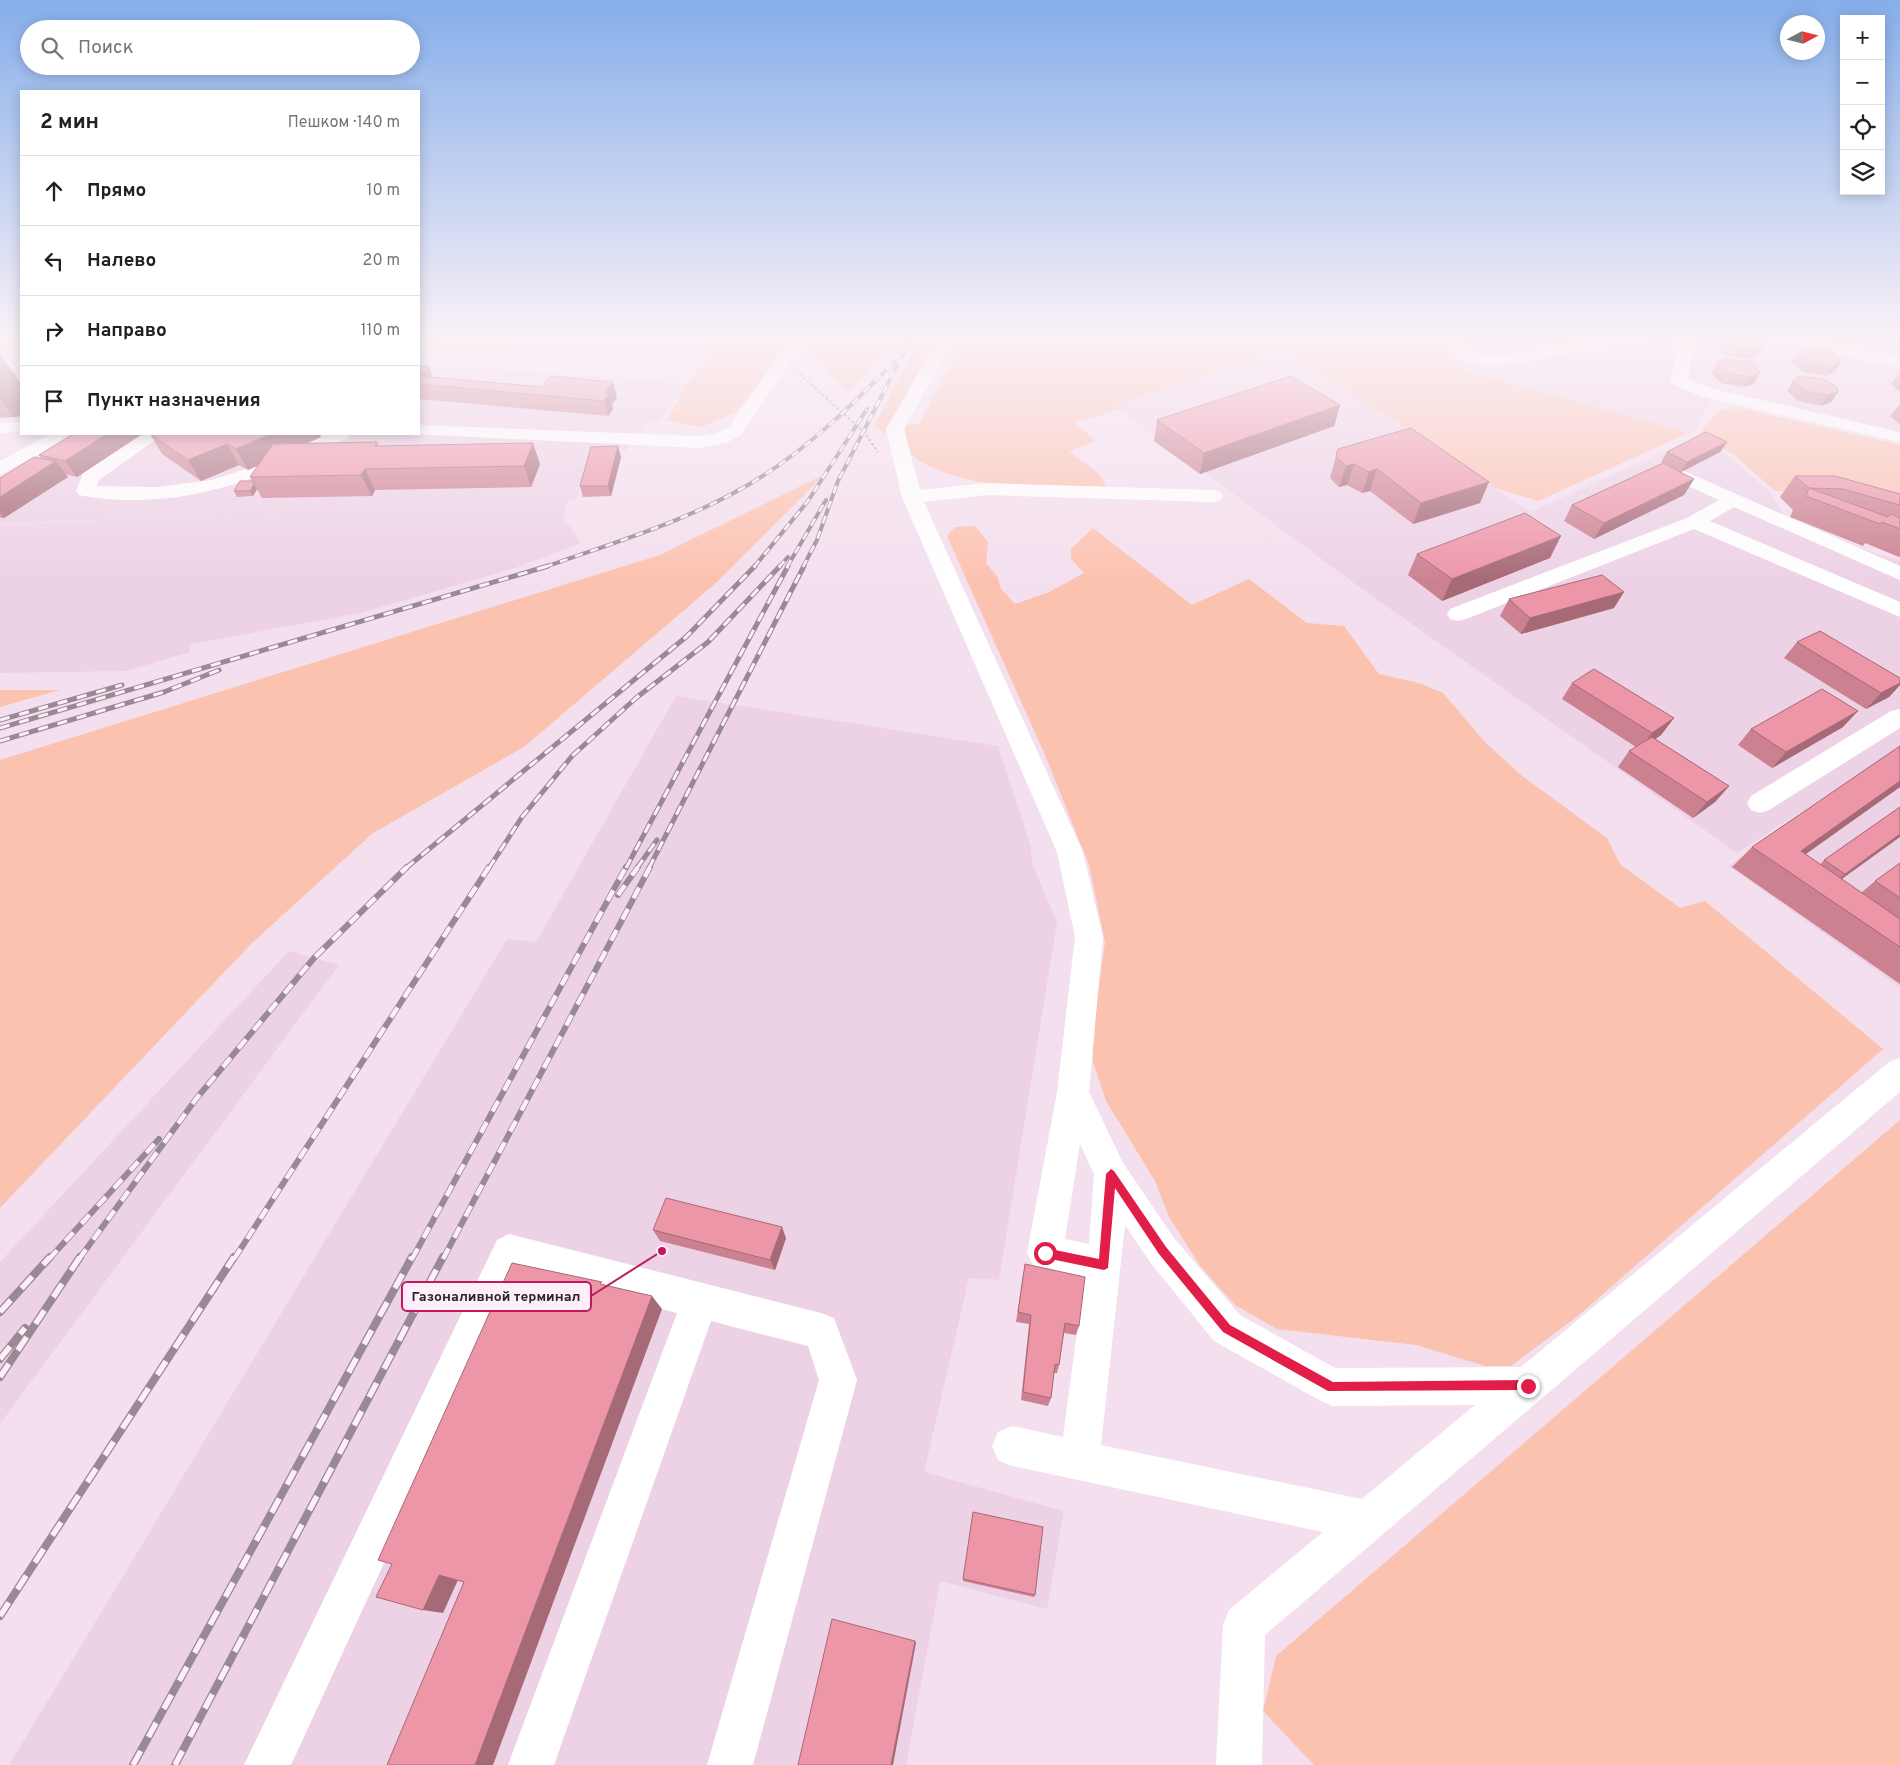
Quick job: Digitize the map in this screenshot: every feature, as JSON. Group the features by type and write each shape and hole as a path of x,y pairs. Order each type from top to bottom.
{"street":[{"path":"420,430 698,442 720,439 735,431 745,417"},
{"path":"902,417 895,429 912,497 1070,852 1089,937 1073,1092 1045,1253 1104,1265"},
{"path":"1815,417 1900,437"},
{"path":"0,428 20,426"},
{"path":"4,464 62,435"},
{"path":"153,435 90,477 86,490 120,494 202,488 228,482 339,435"},
{"path":"1684,477 1900,574"},
{"path":"912,497 986,489 1213,496"},
{"path":"1458,614 1694,522 1734,499"},
{"path":"1694,522 1900,610"},
{"path":"1760,803 1900,717"},
{"path":"1239,1765 1244,1625 1900,1072"},
{"path":"1073,1092 1111,1174 1162,1250 1227,1328 1332,1388 1528,1386"},
{"path":"1080,1460 1104,1265 1111,1174"},
{"path":"267,1765 509,1252 821,1331 838,1380 730,1765"},
{"path":"531,1765 700,1300"},
{"path":"1012,1446 1368,1521"}],"path":[{"path":"847,417 862,431 879,453"}],"shaded area":[{"path":"420,417 663,417 660,422 646,422 626,451 589,452 576,499 568,500 563,517 581,543 515,568 361,613 191,644 190,652 126,671 0,673 0,525 285,512 0,524 0,498 101,435 420,435"},
{"path":"669,417 724,417 702,427 667,421"},
{"path":"879,417 893,417 884,434 875,425"},
{"path":"922,417 1093,417 1075,423 1096,441 1069,451 1099,474 1106,487 1018,486 976,481 955,476 922,462 909,451 905,425 919,424"},
{"path":"1130,417 1389,417 1531,512 1694,438 1724,452 1772,494 1785,518 1863,549 1900,561 1900,748 1737,853 1365,591"},
{"path":"1389,417 1632,417 1688,433 1538,501 1496,488"},
{"path":"1632,417 1702,417 1697,431 1688,433"},
{"path":"1712,417 1780,417 1900,445 1900,514 1814,492 1775,491 1733,454 1698,436"},
{"path":"1801,417 1900,417 1900,441"},
{"path":"825,474 717,582 524,747 373,833 251,944 0,1208 0,760 660,555"},
{"path":"975,526 988,542 986,563 998,578 1001,589 1015,604 1049,592 1084,573 1071,559 1071,549 1093,528 1192,605 1249,579 1307,623 1344,626 1379,674 1419,683 1443,693 1485,742 1521,775 1607,838 1620,864 1680,908 1705,901 1883,1049 1579,1315 1511,1366 1485,1366 1416,1345 1277,1329 1235,1305 1201,1267 1169,1217 1155,1181 1106,1101 1093,1062 1093,1029 1105,942 1089,865 1045,755 947,536 955,527"},
{"path":"0,690 60,690 0,707"},
{"path":"676,696 998,746 1031,847 1032,863 1057,922 999,1280 969,1278 924,1472 1064,1511 1047,1609 940,1581 906,1765 9,1765 507,939 536,942"},
{"path":"1900,753 1900,987 1728,866"},
{"path":"289,951 339,965 0,1424 0,1262"},
{"path":"1900,1120 1900,1765 1314,1765 1263,1711 1276,1656"}],"building":[{"path":"1165,417 1305,417 1204,453 1157,420"},
{"path":"1411,428 1489,482 1421,503 1377,469 1369,472 1354,464 1346,466 1336,457 1338,449"},
{"path":"1706,432 1727,442 1687,462 1667,452"},
{"path":"71,435 105,435 65,461 39,455"},
{"path":"151,435 269,435 236,449 227,444 188,460"},
{"path":"377,442 375,446 533,443 524,466 365,469 361,475 250,477 273,444"},
{"path":"618,446 608,486 580,486 591,447"},
{"path":"34,457 56,461 0,497 0,478"},
{"path":"1663,463 1694,479 1604,523 1572,505"},
{"path":"1795,476 1835,476 1900,494 1900,505 1843,489 1809,488"},
{"path":"240,481 252,481 254,484 250,491 234,491"},
{"path":"1809,488 1888,517 1890,514 1900,518 1900,529 1882,522 1880,524 1806,496"},
{"path":"1525,513 1561,536 1452,579 1417,554"},
{"path":"1602,575 1624,592 1530,618 1509,599"},
{"path":"1820,631 1900,678 1900,683 1881,693 1797,642"},
{"path":"1594,669 1674,718 1652,733 1572,683"},
{"path":"1822,689 1858,711 1786,752 1751,729"},
{"path":"1652,737 1729,786 1707,802 1629,751"},
{"path":"1900,746 1900,781 1801,851 1900,919 1900,947 1752,847"},
{"path":"1900,807 1900,834 1845,874 1824,860"},
{"path":"1900,863 1900,898 1875,881"},
{"path":"666,1198 782,1227 770,1260 653,1230"},
{"path":"512,1263 602,1282 600,1284 652,1296 475,1765 387,1765 464,1582 439,1575 423,1610 376,1597 392,1564 378,1560"},
{"path":"1025,1264 1085,1277 1079,1326 1065,1323 1059,1365 1055,1364 1051,1398 1023,1392 1031,1315 1018,1312"},
{"path":"973,1512 1043,1527 1035,1595 963,1579"},
{"path":"832,1619 915,1641 891,1765 798,1765"}],"railway":[{"path":"547,566 656,528 736,492 780,465 838,417"},
{"path":"754,567 808,501 862,417"},
{"path":"803,567 817,540 838,481 871,417"},
{"path":"787,567 826,500"},
{"path":"779,567 788,557"},
{"path":"0,728 547,566"},
{"path":"406,868 686,637 755,566"},
{"path":"489,868 522,817 572,756 636,698 708,642 780,566"},
{"path":"626,868 788,566"},
{"path":"649,868 804,566"},
{"path":"0,741 164,692 219,670"},
{"path":"0,720 122,685"},
{"path":"637,868 657,840"},
{"path":"79,1259 196,1099 314,958 407,867"},
{"path":"234,1259 489,867"},
{"path":"412,1259 626,867"},
{"path":"618,895 638,867"},
{"path":"443,1259 650,867"},
{"path":"49,1259 159,1139"},
{"path":"0,1312 50,1257"},
{"path":"0,1377 80,1257"},
{"path":"0,1616 234,1257"},
{"path":"133,1765 412,1257"},
{"path":"175,1765 443,1257"},
{"path":"0,1359 25,1328"}],"place":[{"name":"Газоналивной терминал","path":"662,1251"}],"route":[{"path":"1045,1253 1104,1265 1111,1174 1162,1250 1227,1328 1332,1388 1528,1386"}]}
